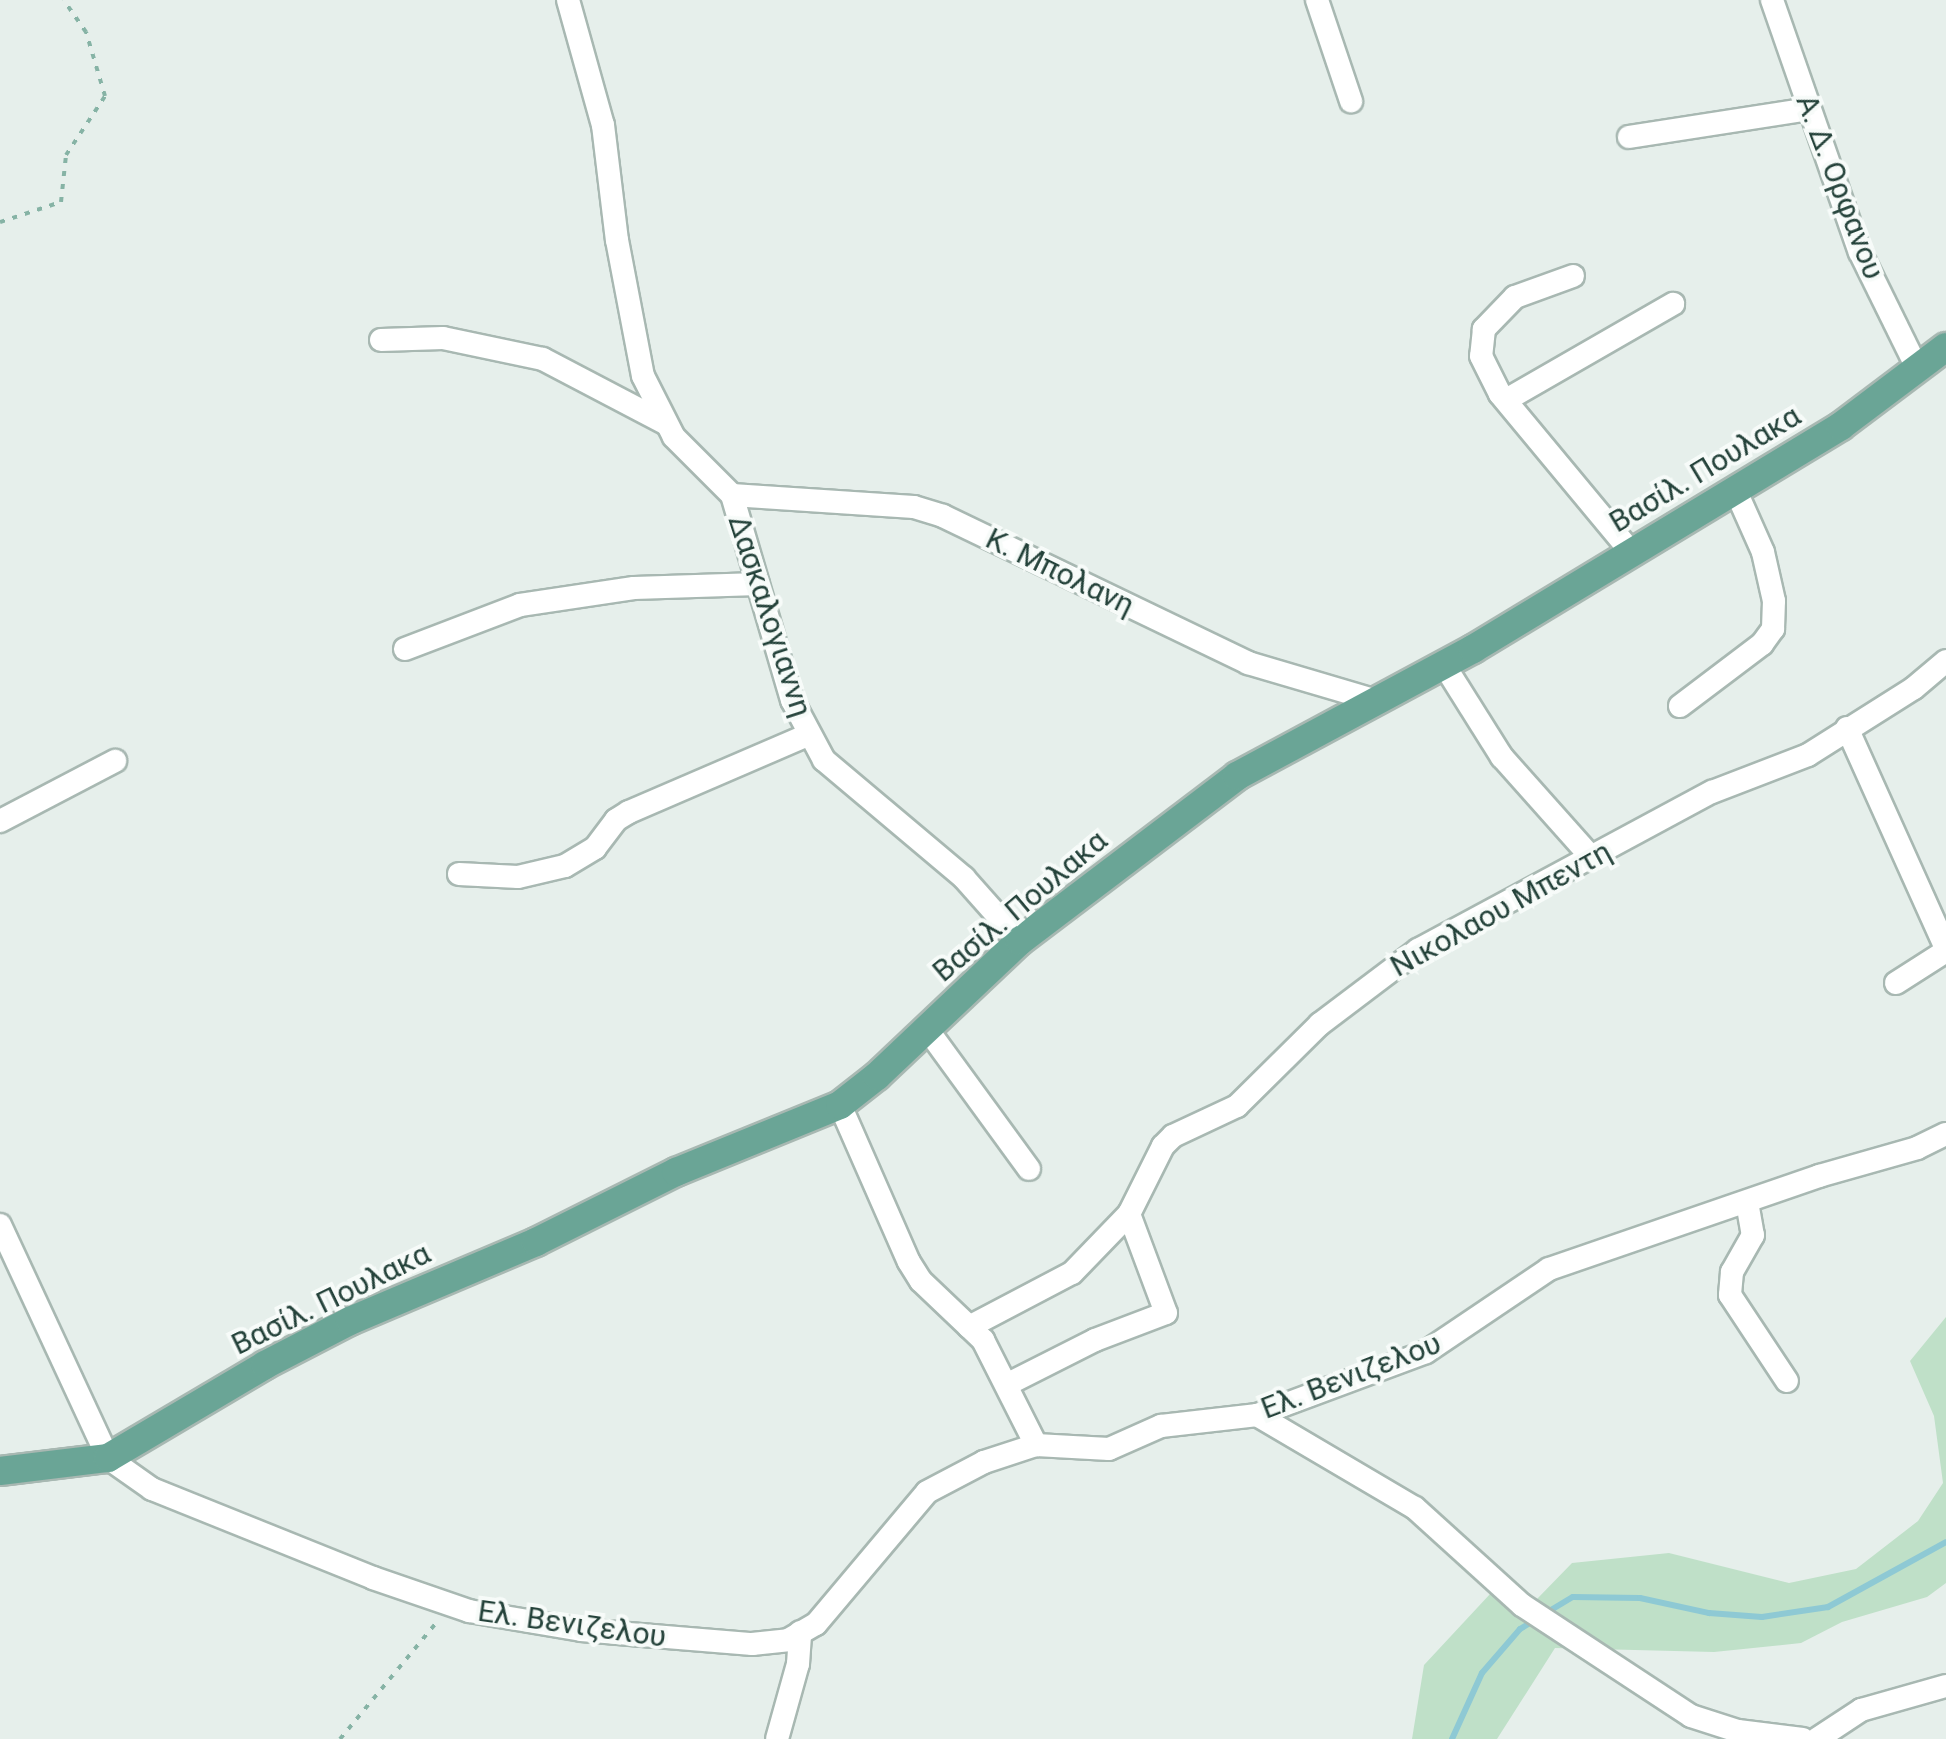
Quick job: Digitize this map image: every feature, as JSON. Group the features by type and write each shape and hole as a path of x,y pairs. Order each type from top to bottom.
{"main road":[{"name":"Βασίλ. Πουλακα","path":"108,1458 265,1364 350,1321 536,1242 676,1172 840,1105 1020,941 1237,776 1444,665 1841,426 1946,346"},
{"path":"0,1471 108,1458"}],"street":[{"name":"Δασκαλογιαννη","path":"568,0 603,125 617,240 644,376 665,422 732,495 792,700 808,735 824,760 964,878 1020,941"},
{"path":"1317,0 1351,101"},
{"name":"Α. Δ. Ορφανου","path":"1772,0 1860,252 1918,370"},
{"path":"1629,136 1809,109"},
{"path":"1573,276 1516,297 1484,329 1481,356 1506,400 1631,552"},
{"path":"1506,400 1674,304"},
{"path":"382,340 443,338 543,359 665,422"},
{"path":"1680,706 1762,644 1773,628 1774,601 1762,552 1735,489"},
{"name":"Κ. Μπολανη","path":"732,495 914,508 943,516 1248,663 1377,701"},
{"path":"405,648 520,604 634,588 758,584"},
{"name":"Νικολαου Μπεντη","path":"970,1326 1072,1272 1130,1214 1163,1146 1173,1136 1237,1106 1320,1024 1418,950 1712,792 1808,755 1914,688 1946,661"},
{"path":"1444,665 1502,757 1592,856"},
{"path":"1847,728 1946,949 1896,983"},
{"path":"459,874 518,877 580,860 629,812 808,735"},
{"path":"0,821 115,761"},
{"path":"927,1029 1029,1168"},
{"path":"840,1105 909,1262 920,1281 970,1326 1008,1384 1036,1445"},
{"name":"Ελ. Βενιζελου","path":"108,1458 152,1489 452,1605 581,1630 752,1644 788,1640 816,1624 928,1492 984,1462 1036,1445 1108,1449 1161,1426 1257,1415 1426,1352 1549,1269 1917,1148 1946,1134"},
{"path":"1748,1202 1754,1234 1732,1272 1730,1295 1787,1382"},
{"path":"1008,1384 1094,1340 1166,1314 1130,1214"},
{"path":"0,1225 108,1458"},
{"path":"1257,1415 1415,1508 1522,1605 1691,1716 1725,1728 1803,1739"},
{"path":"777,1739 798,1664 800,1632"},
{"path":"1817,1739 1860,1710 1946,1686"}],"path":[{"path":"0,222 61,202 66,155 105,96 86,32 64,0"},
{"path":"340,1739 452,1605"}],"green space":[{"path":"1946,1317 1946,1583 1927,1597 1842,1622 1801,1643 1714,1652 1555,1648 1497,1739 1412,1739 1424,1665 1504,1579 1537,1599 1572,1563 1669,1553 1789,1583 1856,1569 1918,1521 1943,1483 1934,1416 1910,1361"}],"waterway":[{"path":"1546,1613 1573,1597 1640,1598 1709,1613 1762,1617 1828,1607 1946,1542"},
{"path":"1452,1739 1482,1673 1520,1629 1535,1620"}]}
